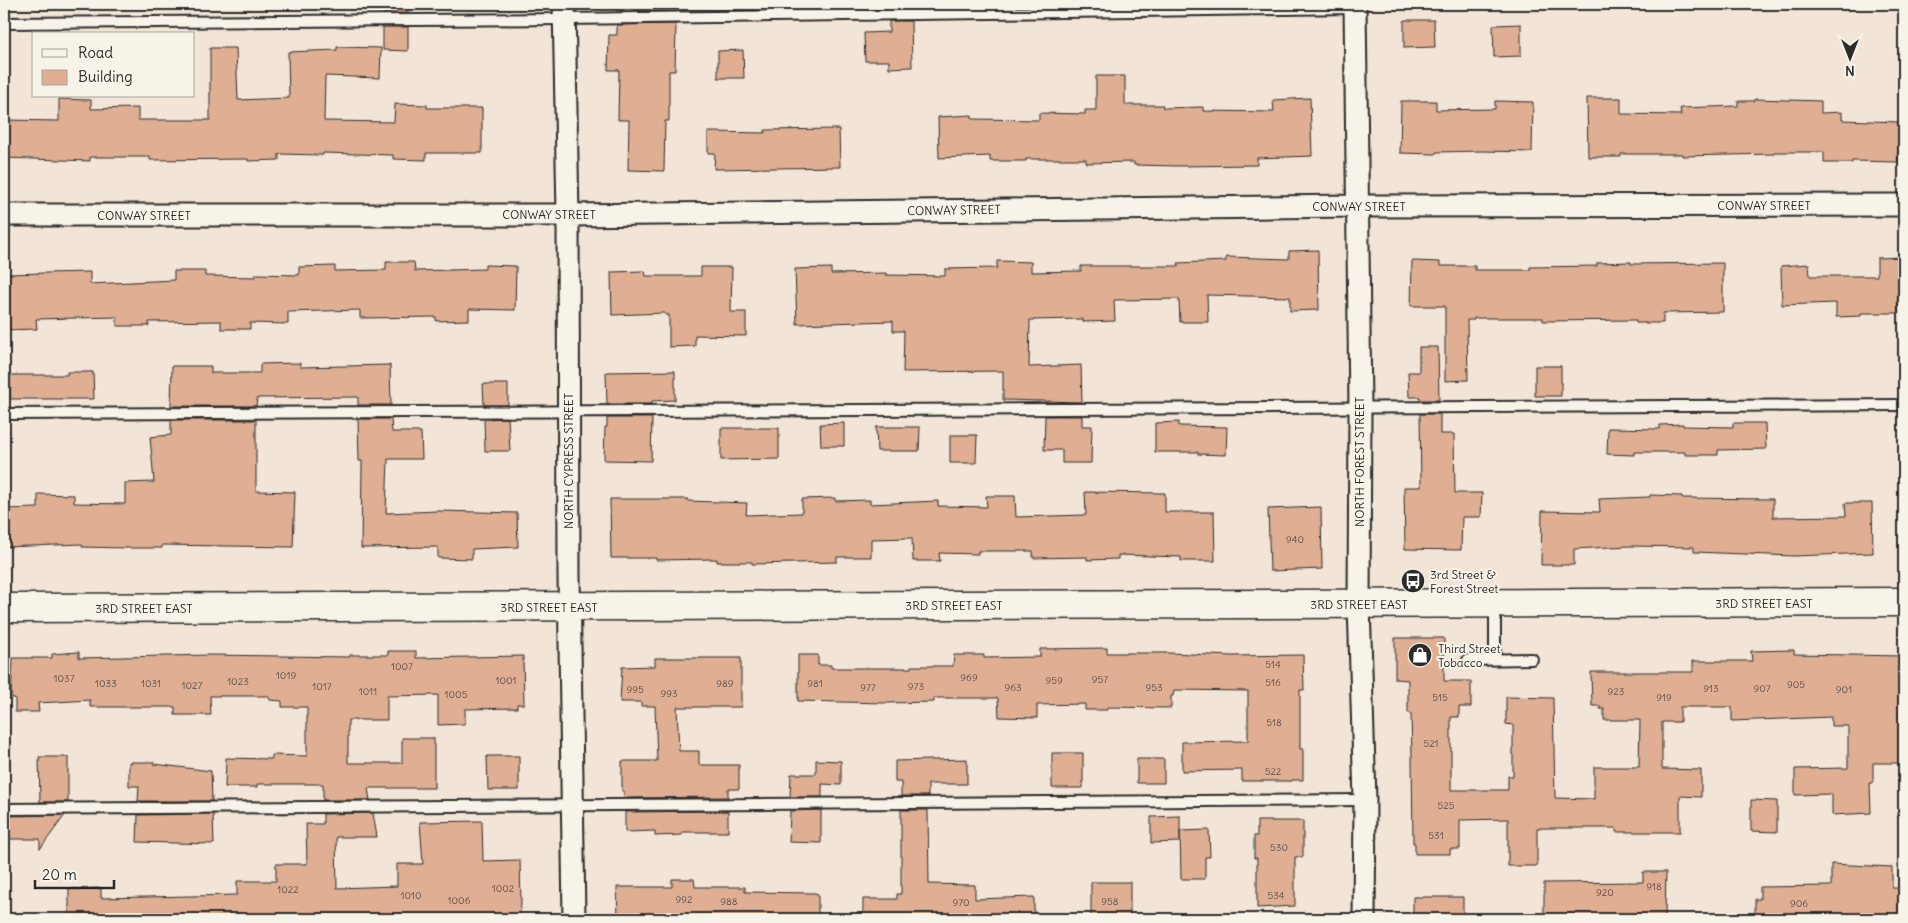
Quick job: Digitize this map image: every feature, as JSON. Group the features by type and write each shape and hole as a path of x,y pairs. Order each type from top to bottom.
{"street":[{"name":"NORTH FOREST STREET","path":"1355,6 1360,407 1359,604 1365,800 1364,919"},
{"name":"NORTH CYPRESS STREET","path":"564,11 568,215 569,607 574,919"},
{"name":"CONWAY STREET","path":"4,215 568,215 1356,206 1904,205"},
{"name":"3RD STREET EAST","path":"4,608 1904,602"}],"lane":[{"path":"4,23 564,11 1355,6"},
{"path":"4,414 1904,405"},
{"path":"1494,604 1495,659"},
{"path":"1468,660 1532,659"},
{"path":"4,810 1365,800"}],"building":[{"path":"383,4 408,4 408,13 383,13"},
{"path":"617,4 676,4 676,11 617,11"},
{"path":"1404,20 1434,20 1435,47 1404,48"},
{"path":"889,21 911,21 912,67 889,68 889,61 865,61 864,33 889,32"},
{"path":"676,24 675,71 669,71 669,121 665,121 664,171 628,170 629,120 618,120 619,70 608,70 609,35 617,35 617,25"},
{"path":"1521,24 1521,56 1494,57 1493,25"},
{"path":"383,27 408,27 408,51 383,50"},
{"path":"337,47 381,48 380,78 325,76 324,121 394,122 395,104 427,105 427,108 482,108 482,153 426,153 426,160 393,159 393,155 323,153 323,155 279,154 279,160 248,161 248,159 150,160 150,157 90,157 90,161 4,158 4,120 59,121 59,99 91,100 91,109 138,108 138,120 210,120 210,48 236,48 238,100 289,98 288,52 337,50"},
{"path":"743,50 744,78 718,78 718,51"},
{"path":"1096,76 1125,76 1125,105 1163,105 1163,108 1203,107 1203,111 1274,112 1273,100 1310,98 1312,156 1257,158 1257,165 1179,166 1134,165 1134,162 1086,163 1086,159 990,161 990,156 939,158 938,117 972,115 972,119 1039,120 1039,113 1085,114 1085,110 1096,110"},
{"path":"1587,98 1621,98 1621,114 1681,115 1680,108 1738,106 1738,101 1755,101 1755,99 1821,101 1821,113 1842,112 1842,120 1899,122 1898,162 1852,161 1852,163 1824,163 1824,152 1682,156 1682,154 1621,154 1621,157 1588,157"},
{"path":"1401,101 1436,101 1436,110 1495,109 1495,101 1533,102 1532,152 1400,153"},
{"path":"839,129 840,167 714,169 715,153 708,153 708,132 765,133 765,130"},
{"path":"1318,250 1319,310 1290,311 1290,297 1207,295 1208,322 1180,322 1179,299 1114,300 1115,321 1083,322 1083,319 1030,320 1029,367 1081,365 1082,402 1003,400 1003,371 903,372 904,331 893,331 893,321 797,324 795,269 831,268 831,274 886,273 886,275 945,276 945,269 997,268 997,261 1031,262 1031,272 1081,271 1081,266 1179,266 1178,263 1226,261 1226,257 1289,259 1289,251"},
{"path":"1904,257 1904,294 1898,294 1898,313 1861,313 1861,316 1836,317 1836,303 1782,305 1781,266 1809,264 1810,276 1877,276 1877,258"},
{"path":"1412,261 1440,262 1440,266 1475,266 1475,270 1530,270 1530,267 1597,266 1597,263 1631,262 1631,264 1723,263 1723,312 1663,313 1663,323 1636,323 1636,320 1543,321 1543,318 1474,318 1474,320 1467,320 1468,380 1445,381 1445,306 1411,306"},
{"path":"386,262 414,262 415,271 485,269 485,265 516,266 515,310 469,309 469,320 436,321 436,317 360,318 360,310 288,312 288,324 250,323 250,329 221,329 221,321 149,322 149,326 117,326 117,317 36,319 37,329 5,330 4,274 90,272 90,284 174,280 174,271 205,271 205,276 256,277 256,274 299,275 299,267 335,266 335,271 386,270"},
{"path":"701,267 732,267 731,312 746,312 746,336 695,335 695,346 669,347 669,315 665,315 665,313 612,315 611,272 645,271 646,276 701,276"},
{"path":"1419,347 1438,347 1439,400 1420,400 1420,397 1409,397 1408,372 1419,372"},
{"path":"300,363 300,367 390,365 391,405 358,405 358,397 257,398 256,406 171,406 172,366 211,366 211,373 260,373 260,364"},
{"path":"1535,366 1561,366 1561,396 1535,396"},
{"path":"675,371 675,400 652,401 652,404 607,404 606,372"},
{"path":"67,372 93,372 94,399 10,399 10,375 67,375"},
{"path":"483,384 508,384 508,405 484,405"},
{"path":"1420,414 1440,414 1440,434 1454,434 1455,493 1482,493 1481,517 1462,517 1461,550 1405,549 1404,487 1421,487"},
{"path":"1045,416 1082,416 1082,426 1092,426 1091,463 1062,463 1062,450 1044,450"},
{"path":"508,418 510,451 485,451 484,419"},
{"path":"607,418 652,418 651,461 604,460"},
{"path":"358,419 391,419 392,432 421,432 422,459 388,459 386,513 439,511 517,513 518,547 472,549 472,559 438,558 438,547 361,548 362,461 359,461"},
{"path":"171,420 256,420 256,491 295,492 293,547 162,545 162,548 126,548 82,547 82,544 4,547 4,509 38,508 38,494 74,495 74,503 125,504 125,483 154,482 150,437 171,435"},
{"path":"1179,422 1179,426 1227,427 1226,455 1198,454 1198,452 1155,452 1155,423"},
{"path":"844,423 844,446 821,446 820,424"},
{"path":"1733,423 1765,423 1766,449 1718,450 1718,455 1685,455 1685,452 1634,452 1634,455 1607,454 1608,428 1660,429 1660,425 1683,424 1683,426 1733,427"},
{"path":"876,427 920,427 919,451 877,451"},
{"path":"721,428 779,428 779,459 721,460"},
{"path":"950,435 977,435 976,463 950,463"},
{"path":"1085,492 1165,493 1165,512 1214,512 1215,561 1181,561 1181,557 1118,555 1118,559 1087,560 1087,557 1033,558 1033,551 978,551 978,554 939,553 940,561 913,561 912,538 871,539 871,557 837,557 837,562 752,564 752,562 717,562 717,559 656,560 656,558 611,558 610,499 688,499 688,501 747,503 746,515 802,513 802,499 835,498 835,501 870,500 870,504 938,501 938,506 987,507 986,496 1015,496 1016,517 1086,515"},
{"path":"1650,495 1682,496 1682,498 1773,499 1773,517 1846,516 1845,503 1872,503 1873,553 1794,556 1694,552 1694,547 1629,546 1574,549 1574,565 1541,565 1542,511 1600,512 1599,499 1650,497"},
{"path":"1321,507 1322,569 1270,571 1268,509"},
{"path":"1395,638 1444,638 1444,681 1471,681 1471,707 1459,707 1459,717 1451,717 1451,790 1508,790 1508,776 1513,776 1513,725 1506,724 1506,697 1553,698 1555,798 1594,799 1594,767 1639,767 1640,720 1604,720 1604,709 1600,709 1600,706 1592,706 1591,672 1693,672 1693,661 1752,661 1751,651 1794,650 1794,654 1904,656 1904,763 1873,763 1873,783 1870,783 1871,813 1832,815 1832,794 1795,795 1795,769 1848,768 1848,726 1831,726 1831,717 1732,721 1732,707 1680,707 1680,722 1662,722 1662,769 1701,770 1701,797 1680,796 1680,832 1616,832 1616,828 1537,828 1537,866 1508,866 1508,819 1460,820 1460,849 1450,849 1450,854 1415,854 1415,843 1413,843 1411,713 1408,713 1408,680 1395,679"},
{"path":"1107,648 1107,653 1171,653 1231,656 1303,655 1304,690 1300,690 1300,749 1303,749 1303,780 1242,781 1242,770 1182,771 1182,742 1248,741 1248,691 1174,690 1173,696 1171,696 1171,708 1107,707 1107,710 1085,710 1085,704 1037,705 1037,718 999,717 998,698 934,698 934,702 885,703 798,701 798,655 818,655 818,665 831,665 831,668 911,668 911,666 953,666 954,655 984,655 984,658 1040,657 1040,649"},
{"path":"388,651 416,651 416,658 523,656 524,704 517,704 517,708 465,709 465,724 438,725 438,695 387,696 387,720 348,720 348,763 402,763 402,738 434,738 434,788 368,788 370,800 323,800 323,784 257,784 257,787 225,787 226,758 272,759 272,755 307,756 307,707 282,707 282,701 270,700 268,696 210,696 211,715 175,715 175,707 90,707 90,700 38,703 39,712 15,712 15,698 11,698 13,658 52,658 52,654 79,652 79,658 210,655 350,657 350,655 388,655"},
{"path":"655,658 741,658 741,707 677,707 679,751 699,751 699,765 739,765 739,789 728,789 728,797 624,798 624,791 622,791 622,761 657,761 655,706 641,706 641,702 620,702 622,667 655,666"},
{"path":"1052,753 1083,753 1083,788 1052,788"},
{"path":"487,756 519,756 519,790 488,790"},
{"path":"39,757 68,757 68,802 40,802"},
{"path":"967,759 967,784 928,784 928,796 901,796 901,782 895,782 895,761"},
{"path":"1137,759 1164,759 1164,783 1137,783"},
{"path":"816,760 841,761 841,785 822,784 822,797 790,797 791,774 816,774"},
{"path":"129,762 154,762 154,764 211,771 212,801 138,801 139,786 129,786"},
{"path":"1751,800 1777,801 1777,832 1751,831"},
{"path":"821,810 821,843 789,842 790,811"},
{"path":"901,810 928,810 929,884 975,885 975,899 1034,897 1034,919 863,919 863,899 897,899 897,894 901,894"},
{"path":"728,811 728,832 682,832 682,835 655,836 655,831 625,832 625,812"},
{"path":"373,813 377,837 336,837 337,888 397,886 397,864 423,864 420,822 482,821 483,861 520,860 521,904 519,919 69,919 69,889 101,888 101,898 237,895 237,881 276,881 276,864 307,864 306,824 323,824 323,814"},
{"path":"213,814 214,844 137,842 138,815"},
{"path":"65,815 40,849 40,839 4,839 4,816"},
{"path":"1180,816 1180,842 1151,843 1151,817"},
{"path":"1257,821 1303,821 1303,857 1295,857 1295,906 1257,908 1257,858 1254,858 1254,836 1257,836"},
{"path":"1209,830 1210,857 1205,857 1205,879 1181,879 1180,831"},
{"path":"1831,864 1892,867 1892,888 1904,888 1904,919 1755,919 1755,899 1760,899 1760,887 1831,886"},
{"path":"1643,872 1666,872 1665,919 1544,919 1544,883 1643,882"},
{"path":"672,879 694,879 695,887 745,887 745,892 815,893 818,894 818,919 618,919 617,887 672,887"},
{"path":"1091,882 1130,882 1130,919 1091,919"},
{"path":"1413,897 1463,897 1463,919 1413,919"}],"place":[{"name":"3rd Street & Forest Street","path":"1413,581"},
{"name":"Third Street Tobacco","path":"1420,655"}]}
